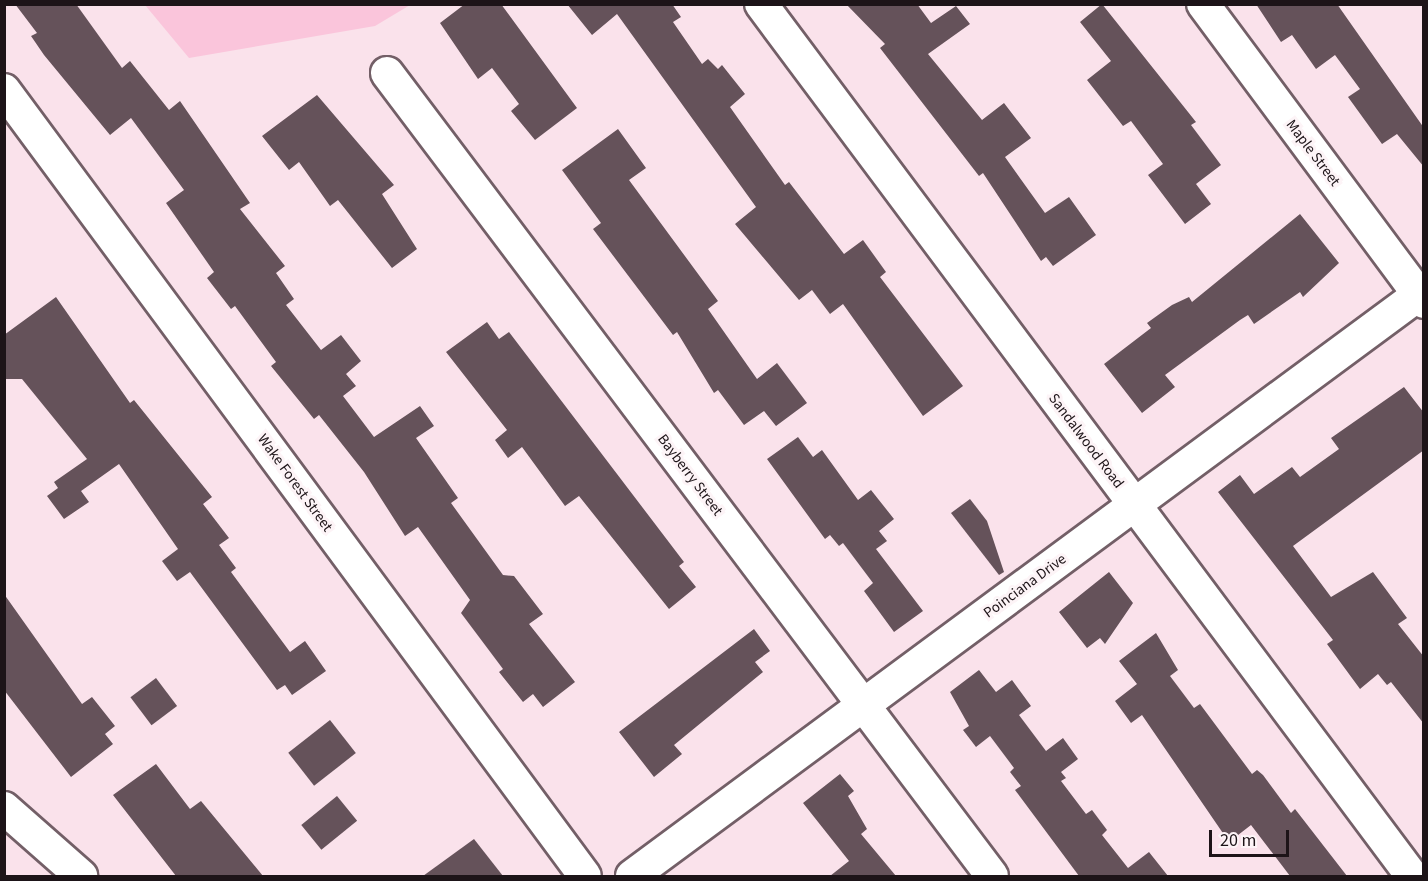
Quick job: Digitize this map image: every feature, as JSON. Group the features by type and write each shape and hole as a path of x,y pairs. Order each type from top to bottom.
{"street":[{"name":"Sandalwood Road","path":"761,4 1412,876"},
{"name":"Maple Street","path":"1203,4 1421,299"},
{"name":"Bayberry Street","path":"387,73 992,876"},
{"name":"Wake Forest Street","path":"4,90 585,876"},
{"name":"Poinciana Drive","path":"632,876 1134,506 1421,299"},
{"path":"4,808 81,876"}],"shaded area":[{"path":"145,5 410,5 375,26 189,58"}],"building":[{"path":"15,4 76,4 122,68 130,61 169,110 180,101 250,203 240,209 285,266 276,273 294,299 286,305 321,350 341,335 361,361 346,374 356,386 343,396 374,437 420,406 434,426 416,438 458,498 451,503 503,575 514,576 543,614 529,624 575,682 543,707 533,694 523,702 499,672 503,669 461,613 470,600 418,527 405,536 364,472 319,415 314,419 271,366 276,362 235,306 231,309 207,278 214,272 166,203 184,190 131,118 110,135 44,55 31,36 37,33"},
{"path":"465,4 501,4 577,108 535,140 511,111 519,104 492,68 478,79 440,23"},
{"path":"567,4 672,4 681,17 673,22 702,64 708,59 718,69 722,65 745,94 730,107 785,185 789,182 844,254 863,240 886,272 880,277 963,386 923,416 843,304 830,314 812,290 799,300 735,224 756,207 617,14 592,35"},
{"path":"846,4 917,4 931,23 956,6 970,24 928,54 982,120 1004,103 1031,138 1005,157 1045,213 1069,197 1096,235 1053,266 1046,257 1041,261 983,173 979,176 880,48 885,44"},
{"path":"1102,4 1196,122 1191,125 1221,165 1196,184 1211,204 1185,224 1148,175 1163,164 1131,121 1123,126 1087,80 1111,61 1080,22"},
{"path":"1256,4 1337,4 1424,128 1424,167 1397,134 1382,144 1348,97 1360,89 1335,55 1316,69 1292,35 1281,42"},
{"path":"317,95 394,185 382,194 417,249 392,268 338,200 330,206 299,162 289,170 262,136"},
{"path":"618,129 646,168 629,180 718,301 708,309 757,379 777,363 807,403 776,426 764,411 744,425 718,390 714,393 677,332 673,335 593,229 601,223 562,170"},
{"path":"1300,214 1339,263 1303,297 1300,292 1254,324 1248,315 1165,375 1175,387 1142,413 1104,364 1151,328 1147,323 1172,305 1189,297 1192,302"},
{"path":"56,297 130,403 134,400 212,497 203,504 229,538 219,545 236,568 231,572 290,652 305,641 326,671 292,695 285,685 277,690 190,572 177,581 162,561 178,549 119,464 81,491 89,502 64,519 47,496 58,488 54,482 87,459 22,379 4,379 4,335"},
{"path":"487,322 499,339 509,332 684,562 679,566 696,587 669,609 579,496 565,506 522,447 508,458 495,440 507,430 446,352"},
{"path":"1404,387 1424,413 1424,450 1293,546 1331,597 1373,572 1407,618 1398,624 1424,657 1424,724 1391,682 1387,685 1378,674 1360,689 1327,644 1333,640 1218,492 1240,475 1254,494 1292,467 1300,477 1339,449 1331,438"},
{"path":"798,437 813,457 822,450 858,500 871,490 894,519 879,531 887,541 876,549 923,611 894,632 864,591 873,583 843,543 839,546 830,535 825,539 767,459"},
{"path":"970,499 987,521 1004,572 999,575 951,513"},
{"path":"1109,572 1133,603 1105,644 1100,638 1087,648 1059,612"},
{"path":"4,594 82,704 92,697 115,726 105,734 113,744 71,777 4,690"},
{"path":"754,629 770,651 755,662 763,672 674,745 682,754 654,777 619,732"},
{"path":"1156,633 1178,670 1170,676 1194,708 1200,704 1252,774 1257,770 1291,813 1295,809 1347,876 1290,876 1251,825 1229,842 1142,715 1131,723 1115,701 1137,684 1119,661"},
{"path":"979,670 996,692 1012,680 1031,706 1019,715 1046,751 1063,738 1078,759 1061,772 1066,778 1061,781 1086,814 1092,810 1107,830 1102,835 1128,868 1149,852 1168,876 1079,876 1015,790 1021,786 1010,772 1014,768 990,736 976,747 963,730 969,726 950,692"},
{"path":"156,678 177,706 152,725 130,697"},
{"path":"330,720 356,753 314,786 288,753"},
{"path":"156,764 190,809 201,801 263,876 176,876 113,795"},
{"path":"840,774 854,791 848,796 867,829 861,834 896,876 830,876 849,861 803,803"},
{"path":"337,796 357,821 321,850 301,825"},
{"path":"474,839 503,876 423,876"}]}
